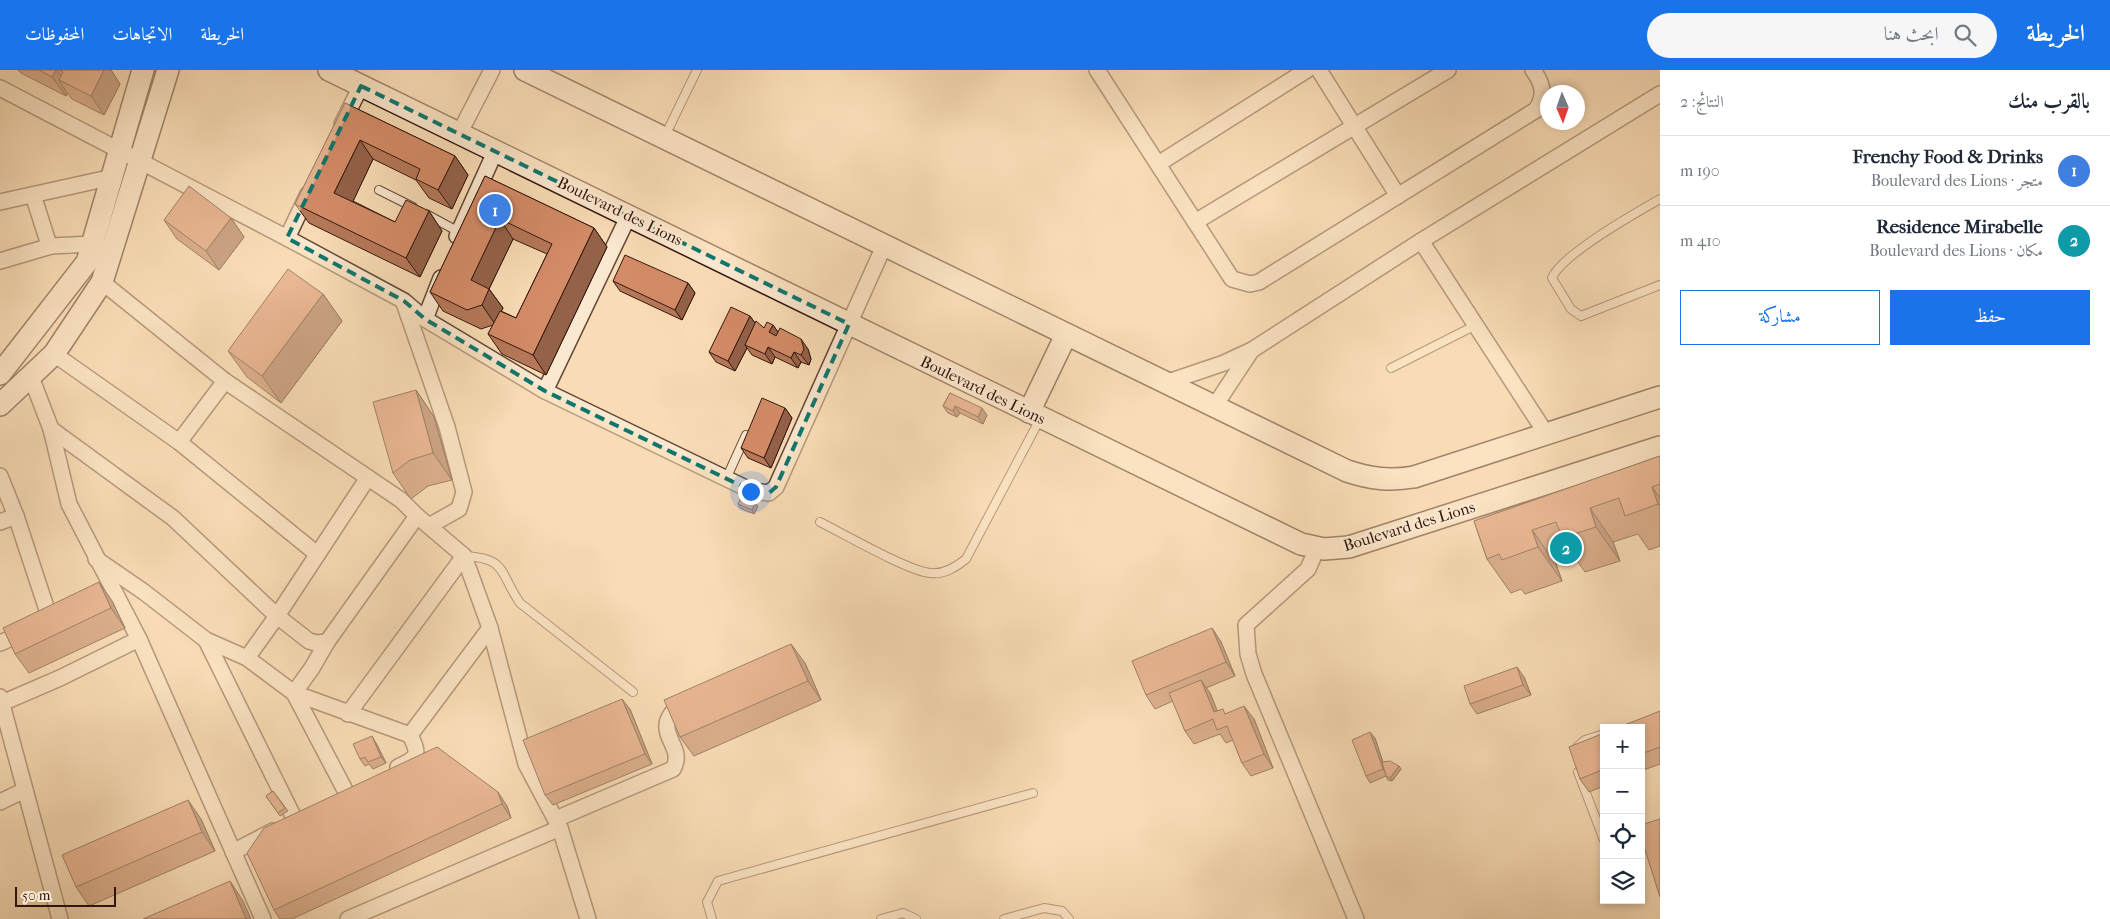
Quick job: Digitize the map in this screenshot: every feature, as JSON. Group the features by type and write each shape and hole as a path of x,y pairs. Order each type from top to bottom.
{"main road":[{"path":"0,374 87,262 143,70"},
{"path":"0,405 54,354 102,282 168,70"},
{"name":"Boulevard des Lions","path":"328,70 1301,544 1318,548 1349,546 1525,494 1590,473 1660,446"},
{"path":"525,70 1214,407 1347,471 1376,480 1414,478 1660,397"},
{"path":"1034,415 1066,335"}],"street":[{"path":"459,134 492,70"},
{"path":"1097,70 1232,279 1250,284 1259,282 1536,110 1541,103 1543,91 1533,70"},
{"path":"1158,164 1307,70"},
{"path":"1319,70 1398,196"},
{"path":"1195,222 1448,70"},
{"path":"335,140 361,86"},
{"path":"0,88 288,238 404,301 425,319 545,391 752,491 769,493 776,487 884,246"},
{"path":"1165,383 1209,368 1252,350 1421,242 1660,94"},
{"path":"452,249 495,152"},
{"path":"0,202 113,177"},
{"path":"288,238 313,184"},
{"path":"33,195 47,241 51,246"},
{"path":"545,391 629,215"},
{"path":"1421,242 1547,435"},
{"path":"0,261 51,246 92,244"},
{"path":"425,319 446,266"},
{"path":"102,282 225,381 401,500 464,556 490,628 526,764 558,824 588,919"},
{"path":"404,301 447,427 464,492 459,509 429,526"},
{"path":"1214,407 1252,350"},
{"path":"54,354 179,442 317,554"},
{"path":"31,377 51,428 69,504 96,559 111,598 138,639 263,919"},
{"path":"179,442 225,381"},
{"path":"51,428 173,518 277,616 309,641 316,643 327,642"},
{"path":"0,476 16,516 51,622"},
{"path":"246,658 277,616 368,479"},
{"path":"0,522 16,516"},
{"path":"294,693 312,668 327,642 417,516"},
{"path":"1318,548 1308,569 1246,625 1245,638 1254,674 1356,919"},
{"path":"348,714 464,556"},
{"path":"96,559 144,592 206,640 246,658 294,693 410,735 417,748 416,755 412,760 387,772"},
{"path":"0,643 69,614"},
{"path":"410,735 490,628"},
{"path":"60,919 1,700 60,678 138,639"},
{"path":"206,640 295,820"},
{"path":"348,919 673,770 676,758 666,725 668,717 672,710 700,690"},
{"path":"294,693 346,792"},
{"path":"329,801 363,784"},
{"path":"0,802 25,790"},
{"path":"233,852 312,811"}],"lane":[{"path":"664,138 698,70"},
{"path":"379,190 459,232"},
{"path":"1660,199 1636,212 1563,262 1552,278 1571,309 1581,316 1660,285"},
{"path":"1391,368 1476,325"},
{"path":"820,522 909,566 930,574 955,568 966,559 1034,415"},
{"path":"726,479 749,430"},
{"path":"464,556 483,557 494,561 502,568 511,590 520,603 633,692"},
{"path":"1600,735 1585,740 1576,747 1575,759 1600,829"},
{"path":"712,919 707,902 718,881 1033,793"},
{"path":"1004,919 1044,908 1062,911 1069,919"},
{"path":"881,919 903,913 916,919"}],"highlighted area":[{"path":"361,86 849,324 776,487 769,493 752,491 545,391 425,319 404,301 287,238"}],"building":[{"path":"39,70 56,70 52,77"},
{"path":"59,70 104,70 91,96 59,80 63,72"},
{"path":"345,103 455,156 438,190 416,179 420,169 360,140 334,193 395,222 406,200 429,211 406,258 295,204"},
{"path":"485,176 594,228 533,355 488,334 500,311 516,318 552,244 500,219 471,280 489,289 482,305 467,310 430,292"},
{"path":"189,186 231,218 206,251 164,220"},
{"path":"625,255 688,283 675,310 613,281"},
{"path":"288,269 323,294 262,376 228,351"},
{"path":"731,307 750,316 728,361 709,352"},
{"path":"756,321 764,328 767,322 773,325 769,332 776,336 780,328 801,339 804,349 801,355 794,352 791,358 768,347 765,354 745,345"},
{"path":"416,390 433,453 410,460 393,473 373,402"},
{"path":"950,393 982,408 978,417 955,406 953,411 943,406"},
{"path":"762,398 785,408 764,458 741,448"},
{"path":"1660,456 1660,484 1652,487 1658,504 1625,516 1619,498 1590,508 1596,527 1562,538 1556,522 1532,530 1538,547 1502,560 1499,554 1487,559 1474,521"},
{"path":"741,497 755,503 752,510 738,504"},
{"path":"99,582 111,608 15,654 3,628"},
{"path":"1212,628 1226,662 1146,695 1132,661"},
{"path":"791,644 808,681 680,737 664,700"},
{"path":"1517,667 1523,685 1470,704 1464,686"},
{"path":"1201,680 1214,712 1223,709 1225,714 1244,706 1264,754 1242,763 1227,726 1217,730 1213,719 1185,731 1169,693"},
{"path":"622,699 645,754 545,795 523,740"},
{"path":"1660,711 1660,747 1645,753 1645,724 1627,724"},
{"path":"1370,732 1383,769 1366,776 1352,740"},
{"path":"1600,735 1600,771 1580,779 1569,747"},
{"path":"372,736 381,757 368,762 365,757 360,759 353,744"},
{"path":"437,747 498,792 502,804 274,910 247,853 264,828"},
{"path":"1390,761 1399,766 1390,778 1386,776 1382,762"},
{"path":"273,791 285,808 278,813 266,796"},
{"path":"188,800 202,832 76,887 62,855"},
{"path":"1660,819 1660,897 1645,850 1645,824"},
{"path":"230,881 246,919 143,919"}],"place":[{"name":"Frenchy Food & Drinks","path":"495,210"},
{"name":"Residence Mirabelle","path":"1566,548"}]}
